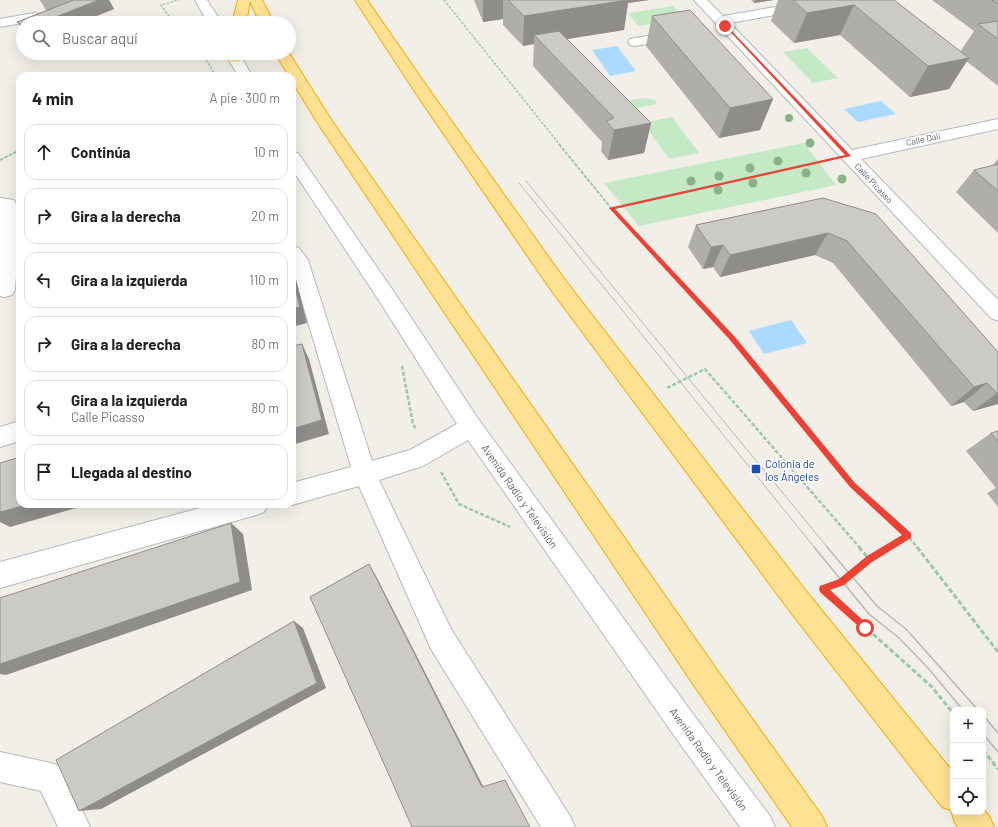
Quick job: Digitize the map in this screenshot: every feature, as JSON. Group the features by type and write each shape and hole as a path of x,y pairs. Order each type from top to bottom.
{"highway":[{"path":"241,16 244,0"},
{"path":"256,0 264,16"},
{"path":"361,0 427,98 558,285 801,605 950,792"},
{"path":"286,60 294,72"},
{"path":"296,75 325,122 810,827"},
{"path":"968,815 978,827"}],"street":[{"path":"201,0 211,16"},
{"name":"Calle Picasso","path":"700,0 718,25 849,156 998,313"},
{"path":"718,25 805,6"},
{"path":"0,23 16,20"},
{"path":"635,42 688,33"},
{"path":"237,60 242,72"},
{"name":"Calle Dalí","path":"849,156 998,124"},
{"name":"Avenida Radio y Televisión","path":"296,163 387,297 471,427 683,724 759,827"},
{"path":"8,290 9,202"},
{"path":"296,257 299,260 365,474 441,639 559,827"},
{"path":"296,493 415,459 471,427"},
{"path":"0,437 16,432"},
{"path":"0,575 242,508"},
{"path":"0,767 51,778 74,827"}],"path":[{"path":"169,16 161,5 179,0"},
{"path":"444,0 612,208 732,339 852,485 908,536 953,592 998,652"},
{"path":"206,60 214,72"},
{"path":"0,160 16,152"},
{"path":"612,208 849,156"},
{"path":"663,390 705,369 869,559"},
{"path":"908,536 869,559 842,582 823,589 932,687 950,709"},
{"path":"986,754 998,769"}],"green space":[{"path":"673,6 684,18 638,26 628,13"},
{"path":"807,48 838,78 813,83 783,52"},
{"path":"642,98 655,100 657,104 622,111 616,103"},
{"path":"672,117 699,153 669,159 643,123"},
{"path":"804,143 836,185 639,226 604,183"}],"water":[{"path":"617,46 636,71 610,76 592,50"},
{"path":"881,101 896,114 858,122 844,109"},
{"path":"791,320 807,343 764,354 749,331"}],"building":[{"path":"74,0 99,0 58,16 33,16"},
{"path":"508,0 628,0 524,16"},
{"path":"793,0 894,0 969,58 928,66 854,5 807,13"},
{"path":"992,0 998,0 998,4"},
{"path":"690,10 773,99 730,108 652,16"},
{"path":"998,21 998,39 978,24"},
{"path":"559,31 651,123 614,130 606,121 614,118 534,35"},
{"path":"998,164 998,191 974,170"},
{"path":"823,198 876,214 998,352 998,393 987,383 974,387 847,241 828,233 730,255 723,245 711,247 696,225"},
{"path":"296,291 300,307 296,308"},
{"path":"302,344 322,420 296,428 296,345"},
{"path":"998,431 998,442 991,433"},
{"path":"16,458 16,508 0,512 0,463"},
{"path":"231,523 240,582 0,664 0,598"},
{"path":"369,564 482,787 505,780 530,827 412,827 310,597"},
{"path":"294,621 317,683 79,811 56,760"}],"tram line":[{"path":"526,181 828,548"},
{"path":"519,183 815,548"},
{"path":"814,547 869,614 899,638 928,668 960,707"},
{"path":"827,547 877,606 907,630 975,707"},
{"path":"986,719 998,733"},
{"path":"986,738 998,752"}],"place":[{"name":"Colonia de los Ángeles","path":"756,469"}],"route":[{"path":"725,26 849,156 612,208 635,235 732,339 852,485 908,536 869,559 842,582 823,589 865,628"}]}
